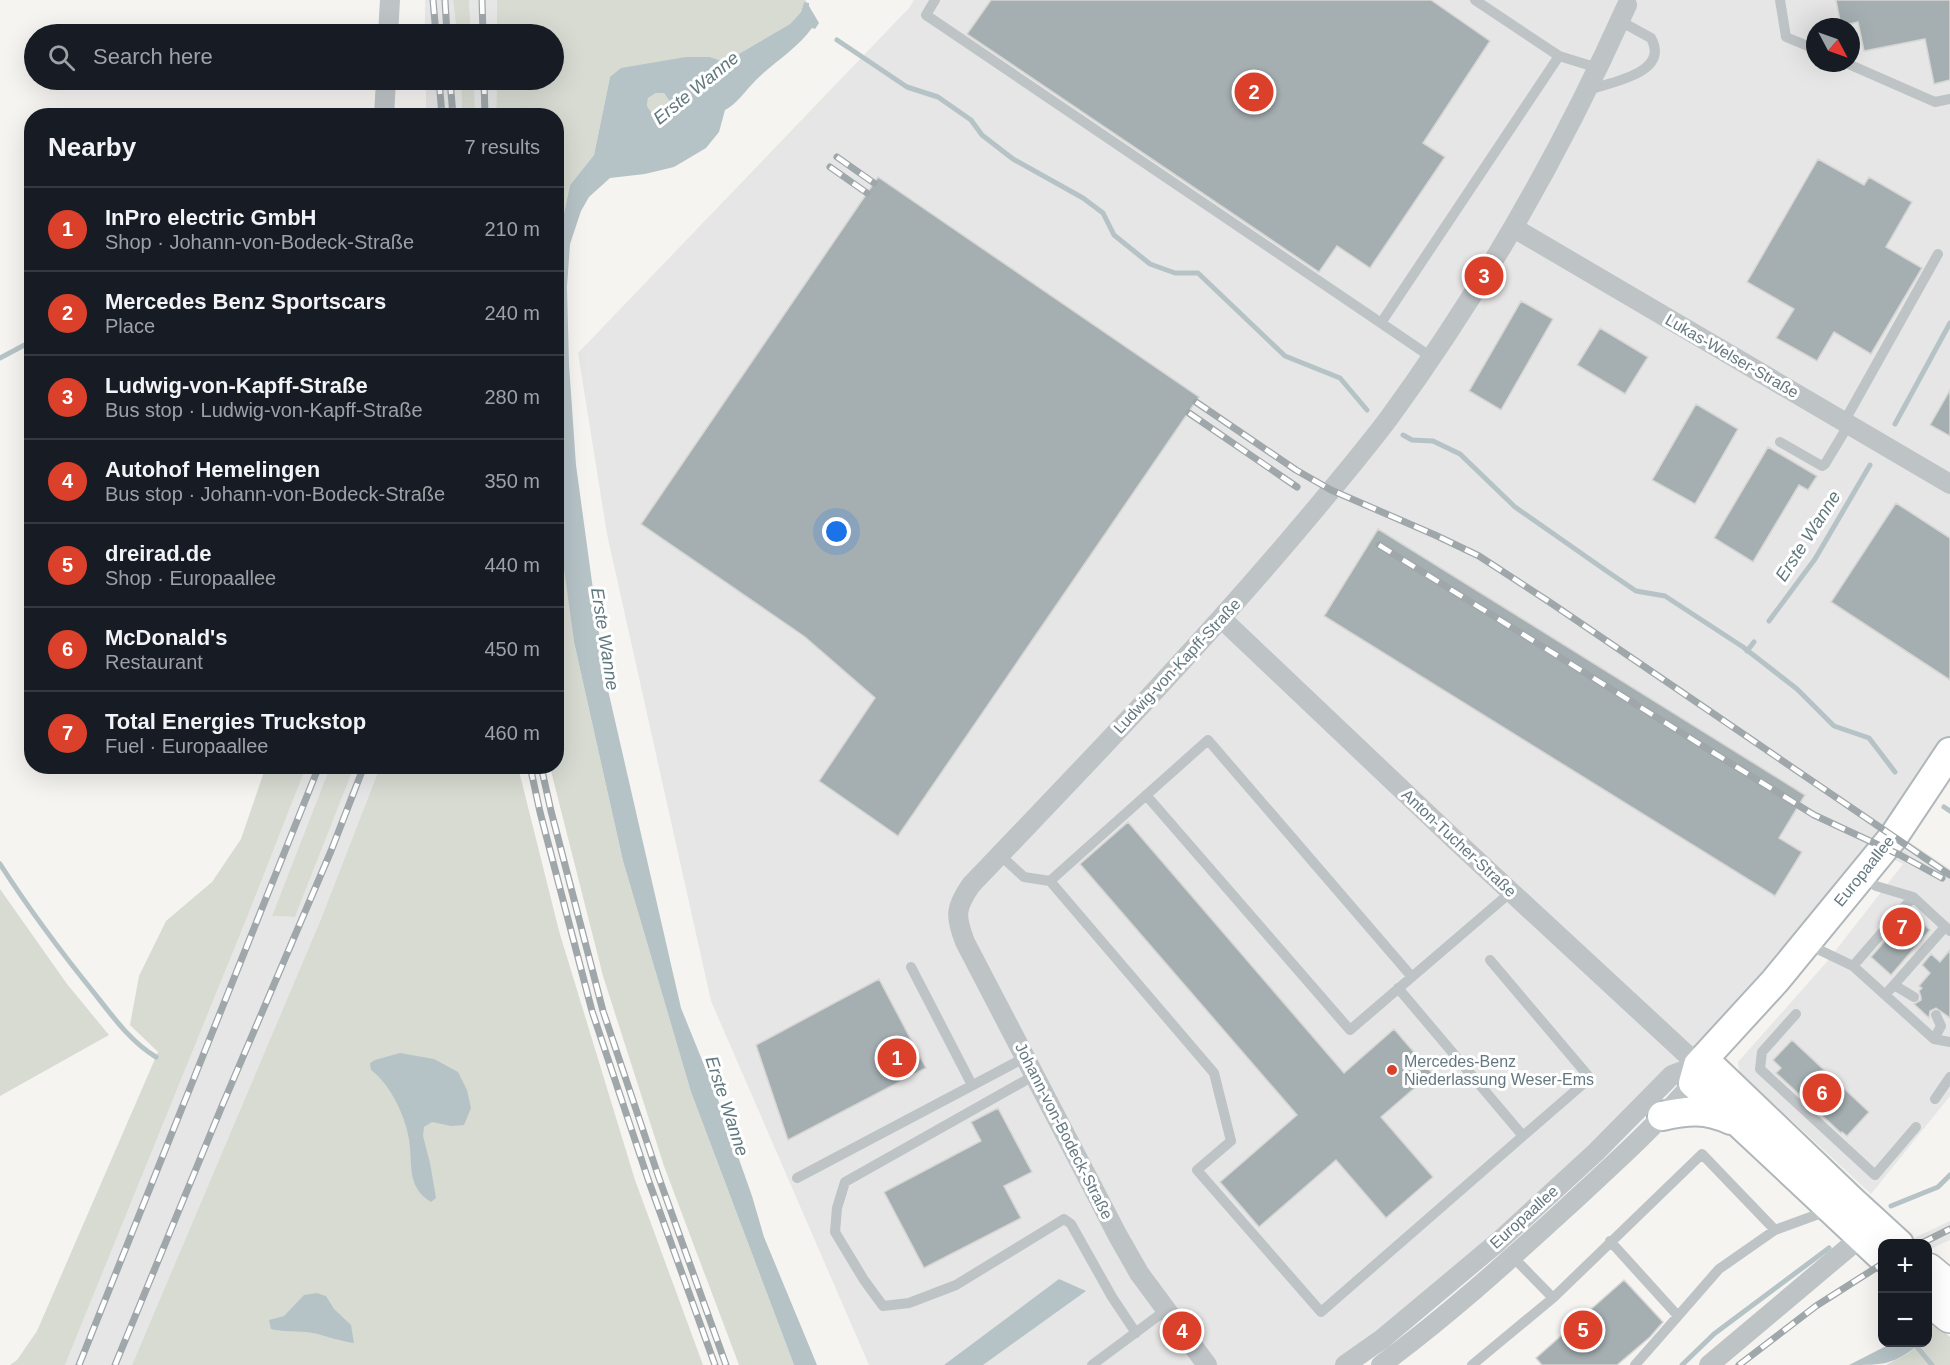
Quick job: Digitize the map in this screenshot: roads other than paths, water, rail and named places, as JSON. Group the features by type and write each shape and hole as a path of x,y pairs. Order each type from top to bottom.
{"highway":[{"path":"1932,1272 1950,1288"},
{"path":"1932,1301 1950,1316"}],"street":[{"path":"389,24 390,0"},
{"name":"Ludwig-von-Kapff-Straße","path":"971,885 1222,619 1355,462 1431,357 1514,228 1588,90 1626,9"},
{"path":"384,108 385,90"},
{"name":"Lukas-Welser-Straße","path":"1514,228 1950,484"},
{"name":"Anton-Tucher-Straße","path":"1222,619 1510,892 1695,1074"},
{"name":"Europaallee","path":"1381,1365 1513,1257 1611,1167 1662,1116 1894,836 1950,752"},
{"name":"Johann-von-Bodeck-Straße","path":"971,885 957,911 959,927 965,942 1139,1273 1207,1365"},
{"path":"1878,1253 1739,1123 1695,1074 1712,1067 1894,1239"},
{"name":"Europaallee","path":"1345,1365 1382,1339 1498,1242 1596,1152 1672,1075 1695,1074"},
{"path":"1662,1116 1682,1112 1711,1112 1739,1123"},
{"path":"1709,1365 1861,1237"}],"lane":[{"path":"935,0 926,15 1431,357"},
{"path":"1475,0 1559,56 1598,68"},
{"path":"1780,0 1786,37 1806,45"},
{"path":"1588,90 1639,73 1648,68 1654,60 1656,52 1651,38 1626,9"},
{"path":"1380,323 1559,56"},
{"path":"1860,69 1935,102 1950,99"},
{"path":"1780,442 1822,466 1825,465 1938,254"},
{"path":"1050,881 1208,740 1412,976"},
{"path":"1146,795 1350,1030 1510,892"},
{"path":"1000,855 1024,877 1050,881 1214,1073 1231,1141 1197,1170 1320,1312 1590,1078 1490,960"},
{"path":"1861,876 1876,886 1913,897 1948,929 1885,995"},
{"path":"1853,966 1913,897"},
{"path":"1805,943 1853,966 1934,1039 1950,1042"},
{"path":"911,967 972,1085"},
{"path":"1894,985 1914,997"},
{"path":"1398,988 1523,1137"},
{"path":"1796,1014 1762,1053 1760,1069 1875,1175 1916,1127"},
{"path":"1934,1039 1941,1026 1936,1015"},
{"path":"796,1178 1026,1056"},
{"path":"1035,1075 845,1182 837,1208 835,1232 883,1306 909,1303 956,1285 1064,1219 1071,1224 1112,1297 1136,1333"},
{"path":"1935,1099 1950,1077"},
{"path":"1472,1365 1553,1298 1702,1154 1775,1230"},
{"path":"1635,1365 1719,1269 1775,1230 1816,1215 1826,1204"},
{"path":"1610,1241 1678,1316"},
{"path":"1513,1257 1553,1298"},
{"path":"1092,1365 1166,1310"}],"water":[{"path":"804,2 809,3 819,23 725,110 719,132 706,148 674,167 645,174 610,178 589,197 581,211 570,244 567,287 569,365 576,465 605,677 681,1008 717,1097 764,1237 817,1365 794,1365 691,1092 623,861 574,642 564,569 564,213 570,185 594,155 610,77 621,68 686,57 710,57 725,62 790,24 801,12","holes":["656,93 664,93 672,105 655,118 647,106 648,98"]},
{"path":"400,1053 434,1059 458,1072 467,1090 471,1108 464,1125 451,1126 432,1122 424,1127 423,1136 436,1198 431,1202 423,1196 414,1182 409,1139 400,1110 384,1083 371,1070 370,1063 375,1060"},
{"path":"1059,1279 1086,1291 983,1365 944,1365"},
{"path":"317,1293 326,1296 334,1309 351,1325 354,1343 311,1333 271,1329 269,1320 284,1316 304,1295"},
{"path":"1884,1347 1915,1347 1903,1356 1888,1362 1849,1365"}],"waterway":[{"path":"837,40 907,87 938,97 971,120 982,135 1013,159 1083,198 1103,213 1114,235 1150,264 1175,273 1198,273 1285,356 1340,378 1367,410"},
{"name":"Erste Wanne","path":"1895,424 1950,323"},
{"path":"0,358 24,345"},
{"path":"1403,435 1412,440 1433,441 1460,454 1515,507 1608,572 1636,591 1665,596 1743,647 1797,689 1834,726 1869,738 1895,772"},
{"name":"Erste Wanne","path":"1769,621 1815,559 1870,465"},
{"name":"Erste Wanne","path":"1747,651 1754,642"},
{"path":"1944,807 1950,811"},
{"path":"0,864 70,962 130,1037 156,1057"},
{"path":"1891,1206 1938,1187 1950,1175"},
{"path":"1682,1365 1714,1334 1829,1248"},
{"path":"1917,1347 1932,1365"}],"railway":[{"path":"433,0 435,24"},
{"path":"445,0 446,24"},
{"path":"482,0 483,24"},
{"path":"440,90 441,108"},
{"path":"451,90 452,108"},
{"path":"484,90 485,108"},
{"path":"837,157 874,183"},
{"path":"830,167 867,193"},
{"path":"1196,402 1296,470 1331,490 1479,556 1950,875"},
{"path":"1189,413 1297,487"},
{"path":"1379,545 1814,815 1900,855 1942,878"},
{"path":"79,1365 316,774"},
{"path":"115,1365 331,851 361,774"},
{"path":"532,774 592,1011 648,1179 715,1365"},
{"path":"543,774 603,1011 659,1178 726,1365"},
{"path":"1930,1239 1950,1229"},
{"path":"1739,1365 1816,1306 1878,1267"}],"place":[{"name":"Mercedes Benz Sportscars","path":"1254,92"},
{"name":"Ludwig-von-Kapff-Straße","path":"1484,276"},
{"name":"Total Energies Truckstop","path":"1902,927"},
{"name":"InPro electric GmbH","path":"897,1058"},
{"name":"Mercedes-Benz Niederlassung Weser-Ems","path":"1392,1070"},
{"name":"McDonald's","path":"1822,1093"},
{"name":"dreirad.de","path":"1583,1330"},
{"name":"Autohof Hemelingen","path":"1182,1331"}]}
